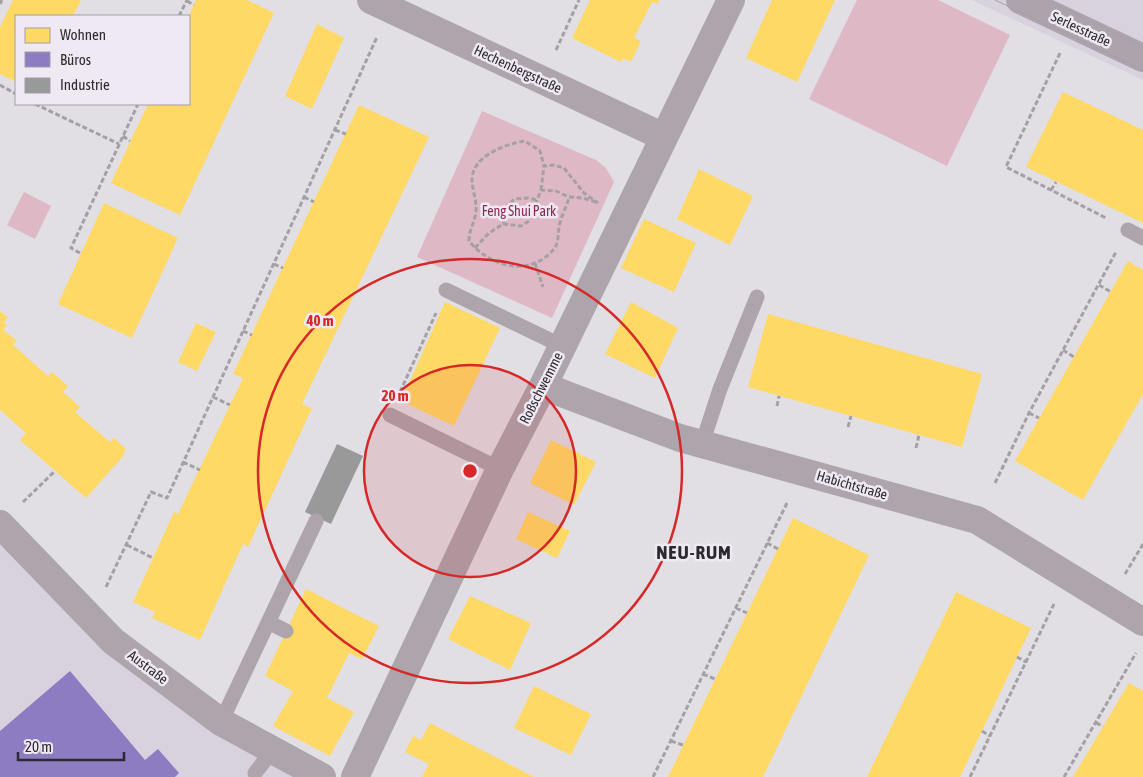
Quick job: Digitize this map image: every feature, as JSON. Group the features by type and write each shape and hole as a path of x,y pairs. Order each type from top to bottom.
{"street":[{"name":"Roßschwemme","path":"355,777 500,469 543,386 731,0"},
{"name":"Serlesstraße","path":"1020,0 1143,58"},
{"name":"Hechenbergstraße","path":"380,4 664,137"},
{"name":"Habichtstraße","path":"543,386 680,438 977,520 1143,622"},
{"name":"Austraße","path":"0,525 113,641 221,722 313,775"}],"lane":[{"path":"1128,230 1143,238"},
{"path":"446,290 562,346"},
{"path":"702,444 720,389 757,298"},
{"path":"390,415 500,469"},
{"path":"221,722 316,521"},
{"path":"268,622 286,631"},
{"path":"255,773 272,750"}],"path":[{"path":"0,4 2,0"},
{"path":"180,15 187,0 194,5"},
{"path":"542,80 579,0"},
{"path":"90,618 151,492 167,498 335,130 380,4"},
{"path":"995,483 1029,412 1128,230 1006,167 1073,25"},
{"path":"0,85 15,93"},
{"path":"37,105 119,144"},
{"path":"80,253 71,248 138,105"},
{"path":"335,130 346,134"},
{"path":"122,136 130,142"},
{"path":"474,248 489,233 503,224 521,226 529,220 541,190 544,166 540,151 524,141 510,143 498,148 478,162 473,170 472,180 476,212 469,232 469,241 474,248 498,263 510,266 525,266 535,263 554,249 559,238 560,224 569,197"},
{"path":"544,166 554,165 564,168 584,192 596,202"},
{"path":"1051,190 1056,182"},
{"path":"541,190 556,191 569,197 583,198 596,202 625,217"},
{"path":"304,197 314,202"},
{"path":"503,224 507,207 514,199 528,198 537,200"},
{"path":"535,263 543,287"},
{"path":"274,264 283,268"},
{"path":"1099,285 1111,292"},
{"path":"390,415 446,290"},
{"path":"243,331 252,335"},
{"path":"1064,350 1074,357"},
{"path":"418,352 422,354"},
{"path":"777,406 779,396"},
{"path":"213,397 230,405"},
{"path":"1029,412 1039,418"},
{"path":"848,427 851,416"},
{"path":"916,448 919,435"},
{"path":"183,462 200,470"},
{"path":"0,525 55,471"},
{"path":"653,777 802,472"},
{"path":"767,543 778,549"},
{"path":"126,545 153,558"},
{"path":"970,777 1068,576"},
{"path":"736,608 747,612"},
{"path":"1064,777 1138,650"},
{"path":"1017,658 1026,662"},
{"path":"704,674 715,680"},
{"path":"1096,723 1103,726"},
{"path":"982,731 990,736"},
{"path":"671,741 683,745"}],"shaded area":[{"path":"972,0 1143,0 1143,80"},
{"path":"0,524 73,601 322,777 0,777"}],"green space":[{"path":"857,0 938,0 1010,35 947,166 809,99"},
{"name":"Feng Shui Park","path":"482,111 596,160 606,168 614,182 552,318 417,257"},
{"path":"24,192 51,206 35,239 7,225"}],"building: Wohnen":[{"path":"13,0 81,0 74,15 15,15 15,82 0,74 0,27"},
{"path":"196,0 247,0 274,13 180,215 111,183 148,105 190,105 189,15"},
{"path":"590,0 659,0 657,4 652,2 634,38 641,41 631,62 623,58 621,62 572,38"},
{"path":"772,0 835,0 797,82 746,58"},
{"path":"317,24 344,38 312,109 285,96"},
{"path":"1063,92 1143,130 1143,223 1026,167"},
{"path":"359,105 429,137 302,404 312,408 248,547 243,544 200,640 152,618 155,612 133,602 174,512 178,514 243,378 233,374"},
{"path":"699,169 753,196 730,245 677,219"},
{"path":"104,203 178,238 132,338 58,304"},
{"path":"644,219 696,243 674,292 621,268"},
{"path":"1128,261 1143,270 1143,394 1083,500 1015,461"},
{"path":"445,302 500,328 454,426 401,401"},
{"path":"631,302 678,328 655,378 605,354"},
{"path":"0,311 8,317 4,323 7,326 3,330 17,341 13,345 48,376 52,372 68,386 63,392 80,407 75,412 110,442 114,438 126,449 123,453 125,454 86,498 20,440 26,433 0,410"},
{"path":"768,314 982,374 962,447 748,387"},
{"path":"196,323 216,332 197,371 178,362"},
{"path":"551,440 596,462 574,505 530,483"},
{"path":"528,512 570,531 557,558 516,539"},
{"path":"793,518 869,555 763,777 668,777"},
{"path":"306,589 379,626 362,659 349,653 327,698 354,712 330,756 273,726 293,691 265,676"},
{"path":"956,592 1031,628 960,777 867,777"},
{"path":"470,596 531,623 510,670 448,639"},
{"path":"1129,683 1143,691 1143,777 1073,777"},
{"path":"534,686 591,714 571,755 514,728"},
{"path":"430,723 534,777 422,777 429,764 405,752 413,736 421,740"}],"building: Büros":[{"path":"70,671 145,760 158,749 179,773 175,777 0,777 0,731"}],"building: Industrie":[{"path":"337,444 363,456 331,524 305,512"}],"tram line":[{"path":"995,0 1143,70"},
{"path":"1046,0 1143,46"}],"district":[{"name":"NEU-RUM","path":"694,552"}]}
